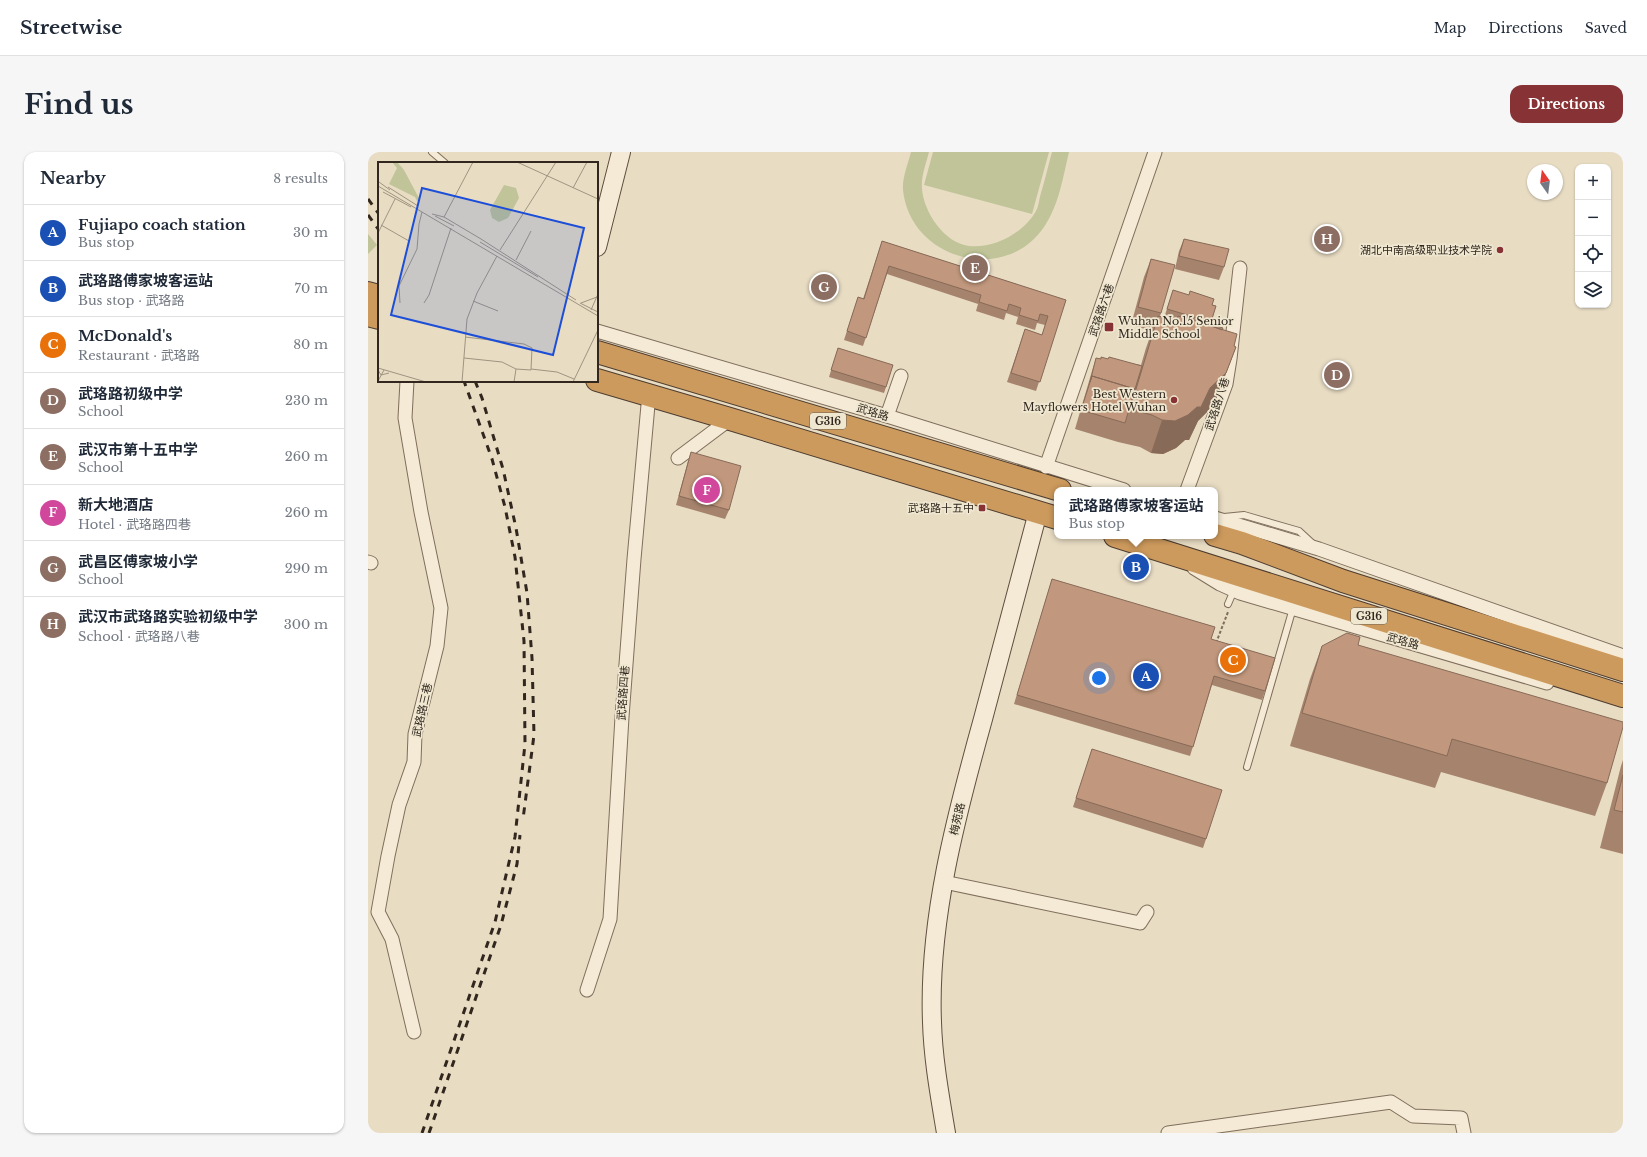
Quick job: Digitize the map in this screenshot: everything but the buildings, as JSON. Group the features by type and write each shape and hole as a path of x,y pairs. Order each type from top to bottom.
{"highway":[{"path":"368,293 378,296"},
{"path":"368,315 378,318"},
{"name":"武珞路","path":"598,352 1054,488"},
{"name":"G316","path":"598,380 730,418 1047,515"},
{"name":"G316","path":"1218,526 1242,543 1344,581 1623,670"},
{"name":"武珞路","path":"1125,539 1623,696"}],"street":[{"path":"598,241 604,208 621,152"},
{"name":"武珞路六巷","path":"1046,467 1155,152"},
{"name":"武珞路八巷","path":"1188,487 1226,384 1240,268"},
{"name":"武珞路","path":"598,331 887,416 1114,487"},
{"path":"887,416 901,376"},
{"name":"武珞路三巷","path":"407,382 405,418 421,512 440,608 437,646 415,734 414,762 399,805 378,912 392,939 414,1032"},
{"name":"武珞路四巷","path":"587,990 610,919 622,717 634,559 650,394"},
{"path":"678,458 730,418"},
{"name":"梅苑路","path":"946,1133 939,1094 932,1022 934,959 944,882 956,817 1047,515"},
{"path":"1218,525 1318,549 1623,656"},
{"name":"武珞路","path":"1169,553 1220,584 1234,590 1584,694 1623,700"},
{"path":"944,882 1140,923 1147,912"},
{"path":"1168,1133 1391,1102 1413,1116 1462,1118 1464,1133"}],"lane":[{"path":"432,152 444,162"},
{"path":"1228,604 1234,590"},
{"path":"1247,767 1294,608"}],"path":[{"path":"1216,644 1228,611"}],"green space":[{"path":"911,152 929,152 923,174 922,188 926,206 936,224 951,239 960,244 978,246 988,245 1007,238 1016,233 1031,219 1037,209 1052,152 1069,152 1057,200 1044,227 1027,245 1006,256 984,259 962,256 940,248 922,233 909,214 903,185"},
{"path":"933,152 1049,152 1032,214 924,185"},
{"path":"368,234 377,245 368,254"}],"railway":[{"path":"368,199 378,213"},
{"path":"368,215 378,229"},
{"path":"422,1133 495,922 515,837 525,744 524,641 515,557 505,507 492,459 464,382"},
{"path":"475,382 482,398 503,469 516,528 527,593 532,658 534,735 523,819"},
{"path":"429,1133 501,925 517,864 520,835"}],"place":[{"name":"武汉市武珞路实验初级中学","path":"1327,239"},
{"name":"湖北中南高级职业技术学院","path":"1500,250"},
{"name":"武汉市第十五中学","path":"975,268"},
{"name":"武昌区傅家坡小学","path":"824,287"},
{"name":"Wuhan No.15 Senior Middle School","path":"1109,327"},
{"name":"武珞路初级中学","path":"1337,375"},
{"name":"Best Western Mayflowers Hotel Wuhan","path":"1174,400"},
{"name":"新大地酒店","path":"707,490"},
{"name":"武珞路十五中","path":"982,508"},
{"name":"武珞路傅家坡客运站","path":"1136,567"},
{"name":"McDonald's","path":"1233,660"},
{"name":"Fujiapo coach station","path":"1146,676"}]}
